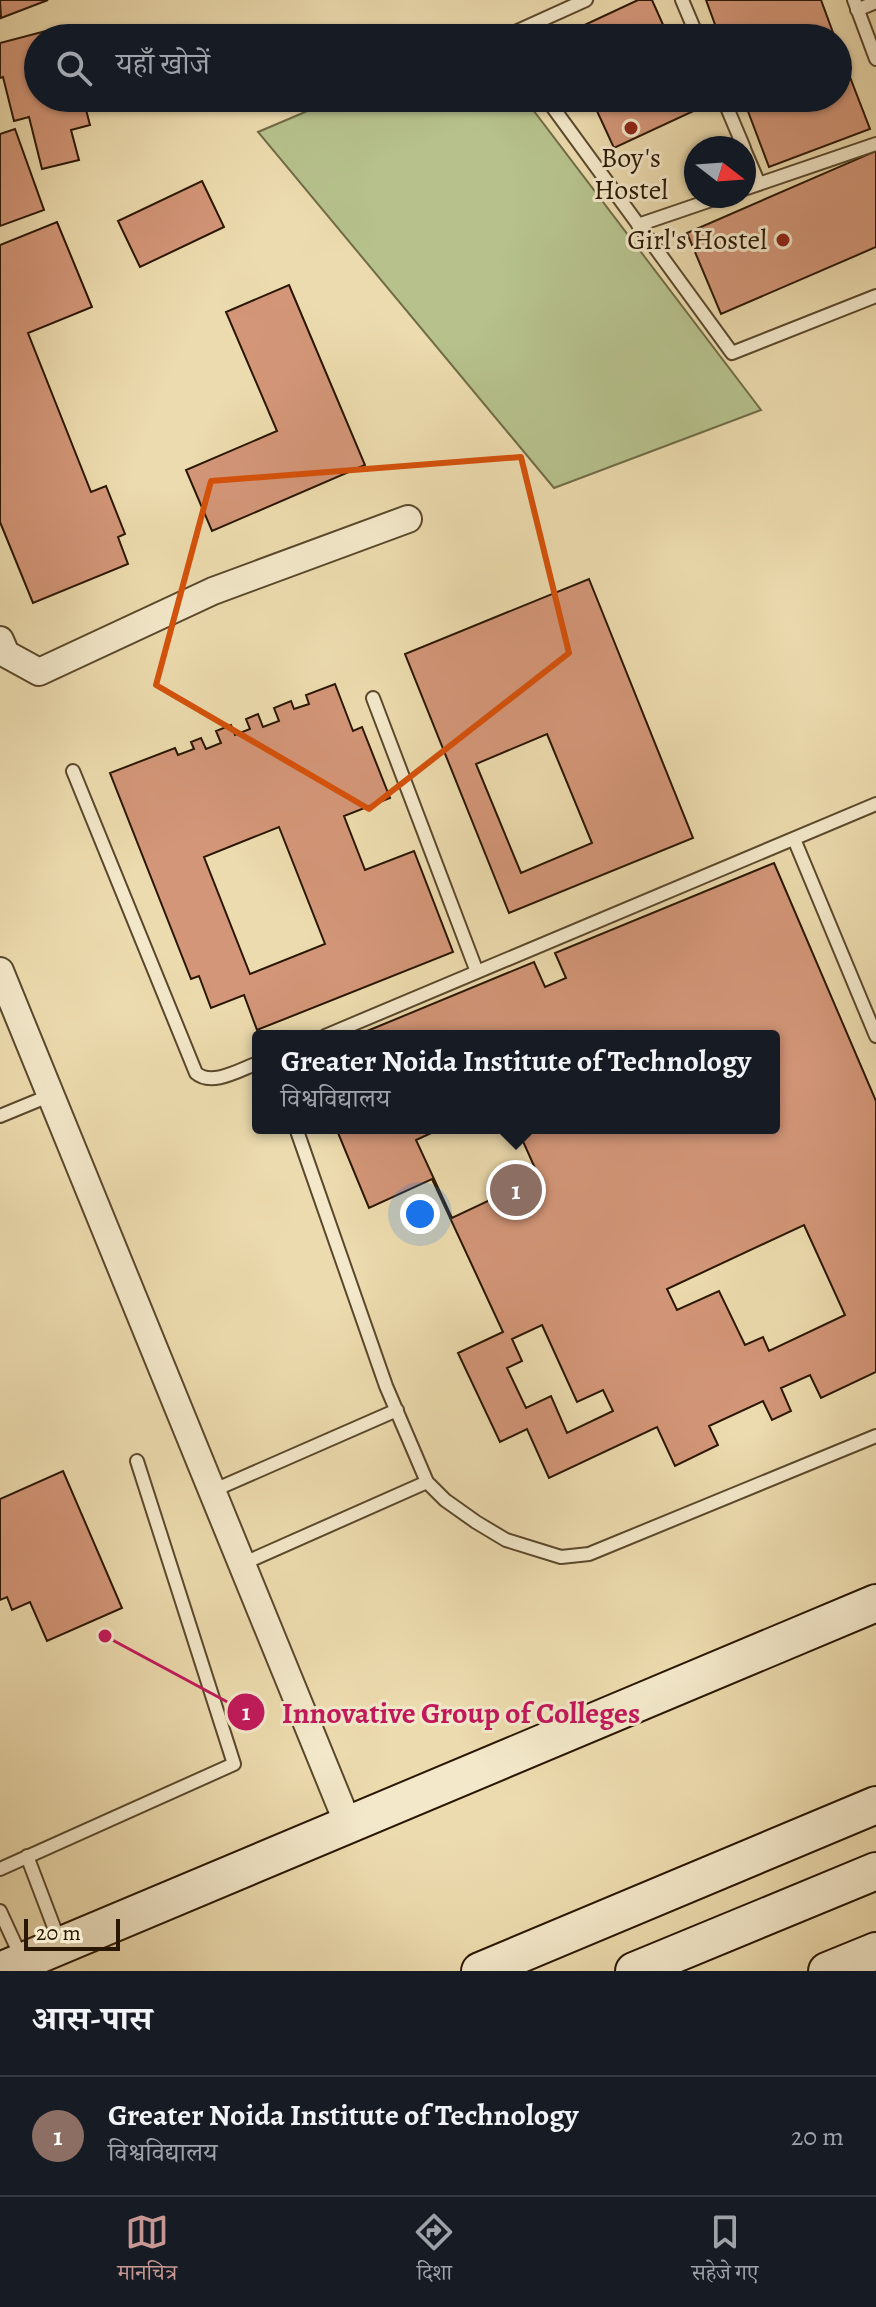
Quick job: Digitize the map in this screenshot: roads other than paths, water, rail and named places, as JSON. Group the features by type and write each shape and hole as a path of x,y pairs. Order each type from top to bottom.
{"street":[{"path":"0,640 6,654 39,672 213,591 408,519"},
{"path":"0,971 348,1824"},
{"path":"12,1966 876,1603"},
{"path":"480,1971 876,1805"},
{"path":"634,1971 876,1871"},
{"path":"827,1971 876,1951"}],"lane":[{"path":"533,24 586,0"},
{"path":"682,0 692,24"},
{"path":"876,2 855,5 876,59"},
{"path":"556,112 732,353 876,296"},
{"path":"729,112 739,136"},
{"path":"756,185 876,144"},
{"path":"756,177 759,184"},
{"path":"638,225 688,208"},
{"path":"373,698 477,972"},
{"path":"73,771 196,1073 201,1077 214,1078 252,1065"},
{"path":"339,1030 876,804"},
{"path":"794,839 876,1036"},
{"path":"0,1116 51,1095"},
{"path":"298,1134 397,1410 427,1482 445,1500 506,1540 561,1557 589,1554 876,1436"},
{"path":"212,1491 397,1410"},
{"path":"0,1869 234,1764 137,1461"},
{"path":"242,1564 427,1482"},
{"path":"27,1856 61,1945"},
{"path":"0,1911 12,1966"}],"place":[{"name":"Boy's Hostel","path":"631,128"},
{"name":"Girl's Hostel","path":"783,240"},
{"name":"Greater Noida Institute of Technology","path":"516,1190"},
{"name":"Innovative Group of Colleges","path":"105,1636"}]}
